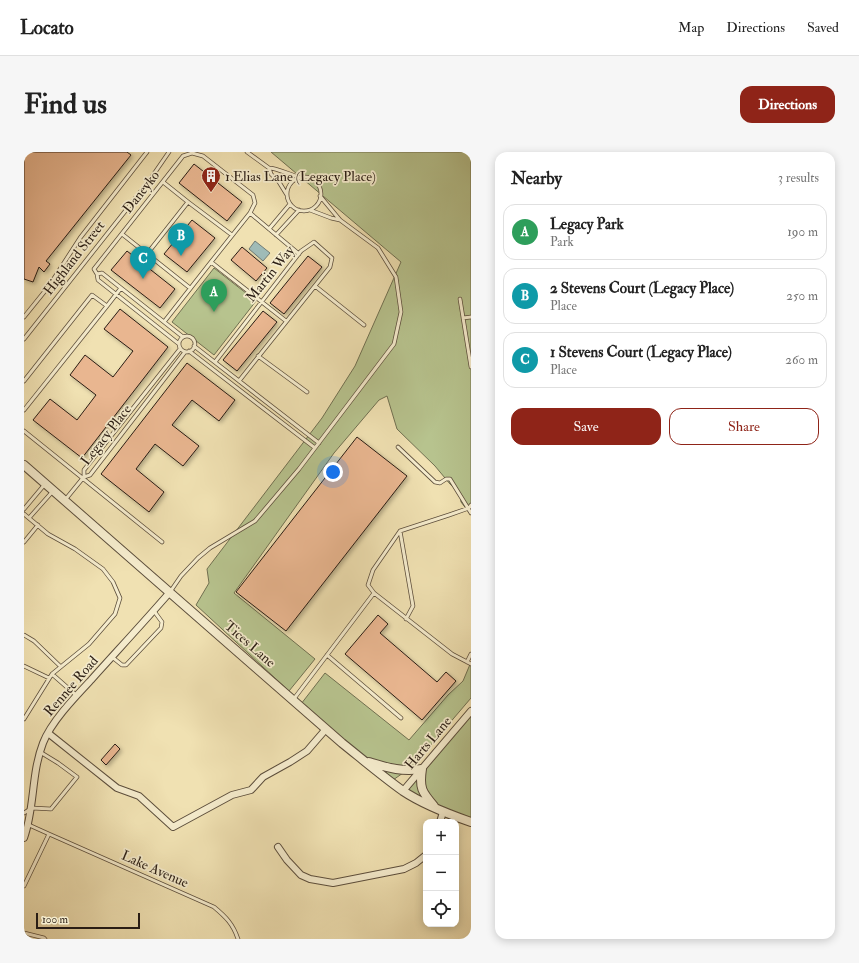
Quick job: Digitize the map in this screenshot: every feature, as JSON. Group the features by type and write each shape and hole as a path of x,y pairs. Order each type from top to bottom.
{"street":[{"name":"Tices Lane","path":"24,465 364,761 404,791 439,810 471,822"},
{"name":"Rennee Road","path":"24,838 32,808 32,786 40,752 48,733 77,696 170,592"},
{"name":"Harts Lane","path":"404,791 471,711"},
{"path":"48,733 117,788 139,796 173,827 232,795 251,790 263,777 307,751 326,729"},
{"path":"364,761 393,769 408,771 422,769 420,779 421,788 439,810 440,819"},
{"path":"278,847 287,860 302,875 310,879 333,883 404,870 423,857"}],"lane":[{"path":"24,317 49,286 80,238 146,152"},
{"name":"Highland Street","path":"24,339 149,181 169,152"},
{"path":"247,152 269,168 274,168 288,175 306,178 315,182 320,191 320,196 317,204 310,210"},
{"name":"Daneyko","path":"97,274 94,269 183,156 192,153 202,156 253,195 255,203 250,214"},
{"path":"269,168 271,174 279,182 287,195 290,204 299,210 310,210 340,220"},
{"path":"287,195 287,190 292,182 301,178"},
{"path":"163,182 232,236"},
{"path":"170,592 181,576 198,558 210,548 255,520 319,443 394,344 401,312 396,277 378,248 340,220 320,196"},
{"path":"147,254 188,202"},
{"path":"269,229 290,204"},
{"path":"276,235 299,210"},
{"path":"164,322 250,214 299,254"},
{"path":"122,234 190,288"},
{"name":"Martin Way","path":"215,362 299,254 314,242 332,258 330,267 239,380"},
{"path":"211,262 286,321"},
{"path":"194,346 189,351 184,352 180,349 179,344 98,280 97,274 102,273 183,337 190,338 194,342 194,346 319,443"},
{"path":"315,286 364,325"},
{"path":"24,410 121,288"},
{"path":"24,381 92,295 107,306"},
{"path":"460,299 471,367"},
{"path":"463,318 471,317"},
{"path":"466,337 471,336"},
{"path":"179,344 183,337"},
{"name":"Legacy Place","path":"180,349 84,470 83,477 90,475 184,352"},
{"path":"189,351 315,448"},
{"path":"258,356 307,392"},
{"path":"242,393 247,387"},
{"path":"24,431 162,542"},
{"path":"398,447 435,482 440,483 446,479 450,479 470,506 471,513"},
{"path":"65,501 83,477"},
{"path":"24,509 45,484"},
{"path":"29,518 53,491"},
{"path":"470,506 400,531 373,570 368,585 374,593 406,619 452,654 471,664"},
{"path":"24,514 48,534 75,549 103,569 113,582 120,598 115,614 89,644 52,674 24,719"},
{"path":"24,542 38,525"},
{"path":"400,531 413,606 406,619"},
{"path":"293,700 374,593"},
{"path":"112,657 125,666 161,628 162,622 154,611"},
{"path":"24,635 34,641 60,666"},
{"path":"467,662 471,654"},
{"path":"327,655 401,718"},
{"path":"24,666 49,678"},
{"path":"52,674 77,696"},
{"path":"24,813 32,808 52,809 77,777 40,752"},
{"name":"Lake Avenue","path":"28,825 214,907 227,918 235,929 238,939"},
{"path":"24,886 49,834"},
{"path":"24,933 45,939"}],"green space":[{"path":"271,152 471,152 471,515 461,502 460,493 397,429 387,396 379,400 334,453 234,593 315,659 289,691 196,605 209,583 207,569 322,418 355,366 401,262"},
{"path":"214,268 256,301 214,355 172,322"},
{"path":"471,662 471,698 413,766 393,780 301,704 325,673 409,740 448,695 463,681"},
{"path":"471,711 471,818 453,813 403,791"}],"water":[{"path":"255,241 270,253 263,261 249,249"}],"building":[{"path":"24,152 127,152 131,155 46,261 50,264 44,272 39,267 33,282 24,279"},
{"name":"1 Elias Lane (Legacy Place)","path":"194,164 242,202 227,221 179,183"},
{"path":"192,220 215,238 187,272 164,254"},
{"path":"242,247 267,268 256,281 231,260"},
{"path":"127,251 175,289 160,308 111,270"},
{"path":"308,256 322,267 284,314 270,303"},
{"path":"120,309 168,347 82,458 33,420 50,399 77,420 96,395 70,375 85,355 113,377 133,351 104,329"},
{"path":"263,311 277,322 237,371 223,360"},
{"path":"187,363 235,400 219,421 192,400 172,425 199,446 183,466 155,444 136,469 164,492 149,512 101,474"},
{"path":"357,437 407,476 286,631 236,592"},
{"path":"378,615 388,624 380,633 437,682 446,672 456,681 422,720 345,654"},
{"path":"115,744 120,749 106,765 101,760"}],"place":[{"name":"1 Elias Lane (Legacy Place)","path":"211,193"},
{"name":"2 Stevens Court (Legacy Place)","path":"181,256"},
{"name":"1 Stevens Court (Legacy Place)","path":"143,279"},
{"name":"Legacy Park","path":"214,312"}]}
